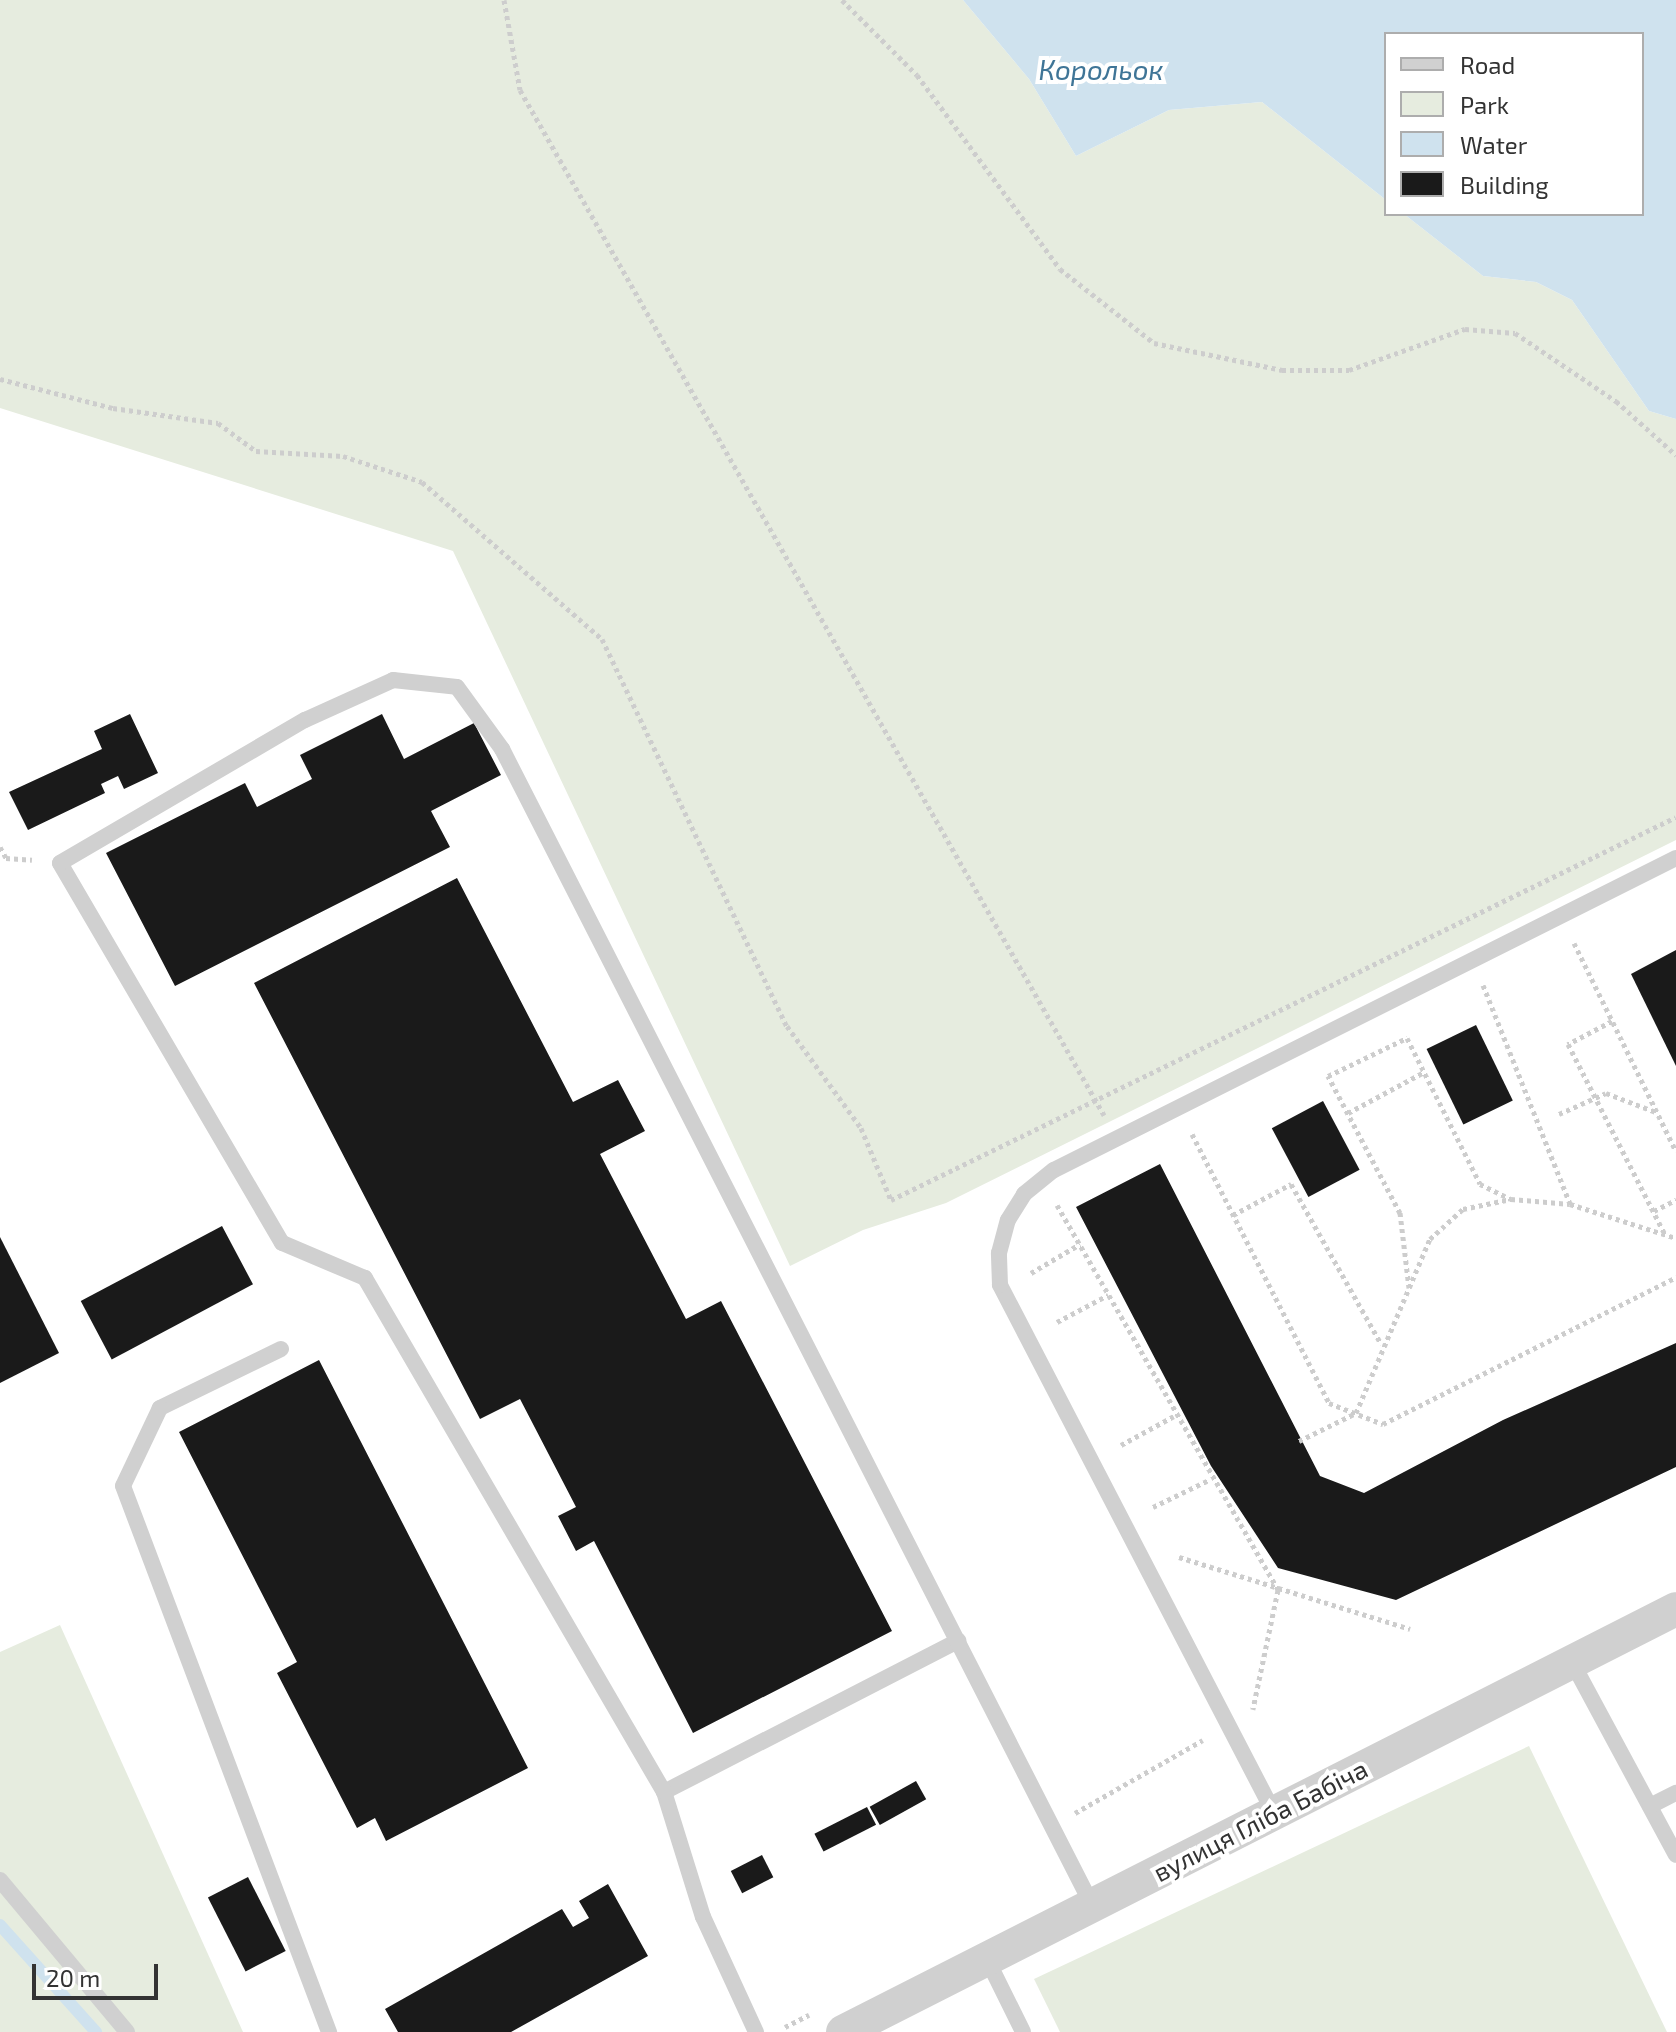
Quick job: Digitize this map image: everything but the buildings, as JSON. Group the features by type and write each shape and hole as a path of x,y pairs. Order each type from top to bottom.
{"street":[{"name":"вулиця Гліба Бабіча","path":"830,2021 987,1959 1676,1609"}],"lane":[{"path":"756,2032 703,1917 664,1792 365,1278 282,1243 60,863 305,720 393,680 457,687 502,749 1092,1905"},
{"path":"1274,1813 1000,1285 999,1253 1024,1194 1117,1138 1676,858"},
{"path":"281,1349 160,1408 123,1486 329,2032"},
{"path":"664,1792 958,1641"},
{"path":"1572,1662 1676,1855"},
{"path":"1650,1806 1676,1793"},
{"path":"0,1880 127,2032"},
{"path":"987,1959 1023,2032"}],"path":[{"path":"504,0 520,90 1117,1138"},
{"path":"842,0 917,75 1060,269 1154,343 1282,370 1349,370 1465,329 1515,333 1616,401 1676,455"},
{"path":"0,379 113,408 218,423 256,451 343,456 422,482 602,639 787,1026 861,1128 891,1200 1094,1098 1676,817"},
{"path":"0,847 6,858 60,863"},
{"path":"1574,943 1676,1151"},
{"path":"1473,960 1570,1204"},
{"path":"1612,1021 1568,1044 1666,1235"},
{"path":"1409,1288 1400,1213 1328,1076 1407,1038 1480,1184 1511,1199"},
{"path":"1348,1113 1424,1072"},
{"path":"1559,1114 1594,1095 1630,1097 1657,1112"},
{"path":"1191,1132 1329,1403 1383,1424 1676,1277"},
{"path":"1233,1215 1291,1184 1381,1344"},
{"path":"1053,1198 1209,1480 1278,1590 1252,1714"},
{"path":"1299,1441 1356,1413 1381,1344 1430,1239 1463,1209 1511,1199 1570,1204 1676,1238"},
{"path":"1654,1211 1676,1200"},
{"path":"1031,1273 1080,1244"},
{"path":"1057,1322 1108,1295"},
{"path":"1121,1445 1174,1416"},
{"path":"1153,1507 1209,1480"},
{"path":"1179,1557 1410,1629"},
{"path":"1052,1825 1203,1740"},
{"path":"776,2032 830,2021"}],"green space":[{"path":"0,0 963,0 1029,79 1076,156 1169,110 1262,102 1384,198 1384,216 1407,216 1483,276 1536,282 1572,300 1649,411 1676,419 1676,840 946,1203 863,1230 790,1266 453,551 0,408"},
{"path":"60,1625 243,2032 0,2032 0,1652"},
{"path":"1529,1746 1667,2032 1060,2032 1034,1979"}],"water":[{"name":"Корольок","path":"963,0 1676,0 1676,419 1649,411 1572,300 1536,282 1483,276 1407,216 1644,216 1644,32 1384,32 1384,198 1262,102 1169,110 1076,156 1029,79"}],"waterway":[{"path":"0,1925 96,2032"}]}
